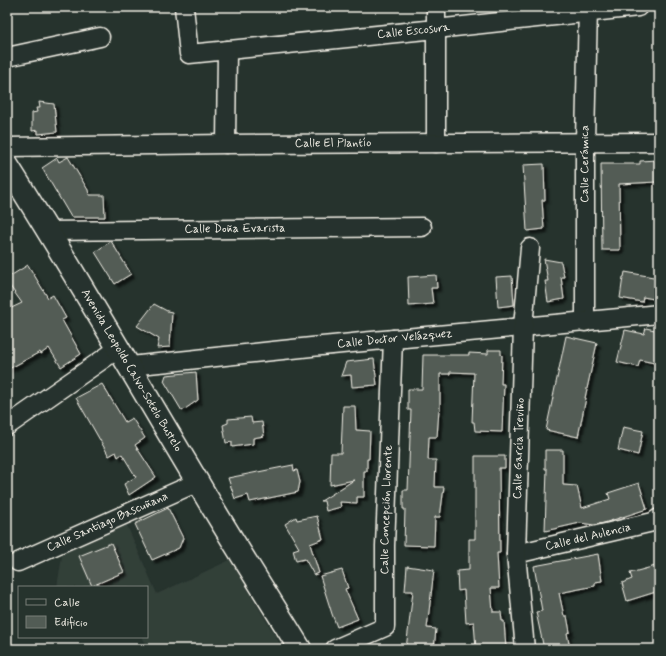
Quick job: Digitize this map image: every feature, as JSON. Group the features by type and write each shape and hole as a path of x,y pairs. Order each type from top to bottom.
{"main road":[{"name":"Avenida Leopoldo Calvo-Sotelo Bustelo","path":"9,172 48,231 300,649"}],"street":[{"name":"Calle Escosura","path":"184,7 189,54 436,29 588,10 638,7"},
{"path":"436,7 436,143"},
{"name":"Calle Cerámica","path":"585,322 585,141 588,10"},
{"path":"7,57 100,37"},
{"path":"226,144 227,50"},
{"name":"Calle El Plantío","path":"7,147 585,141 659,142"},
{"name":"Calle Doña Evarista","path":"48,231 422,227"},
{"name":"Calle García Treviño","path":"525,649 516,554 523,327 530,248"},
{"name":"Calle Doctor Velázquez","path":"124,357 393,339 659,314"},
{"name":"Calle Concepción Llorente","path":"335,649 384,627 385,546 393,339"},
{"path":"7,426 124,357"},
{"name":"Calle Santiago Bascuñana","path":"18,562 198,482"},
{"name":"Calle del Aulencia","path":"516,554 653,522 659,518"}],"shaded area":[{"path":"125,521 157,594 230,560 283,649 149,649 143,638 148,638 148,586 57,586 63,550"}],"building":[{"path":"39,102 54,104 57,132 38,134 38,130 32,131 32,113 37,112 36,108 40,108"},
{"path":"68,157 88,190 89,195 104,195 105,217 71,217 42,168 57,158 59,162"},
{"path":"657,160 657,182 619,184 620,250 602,250 601,164 640,164 640,161"},
{"path":"544,164 545,200 542,200 544,229 527,231 523,165"},
{"path":"111,241 131,274 115,284 95,252"},
{"path":"544,259 561,262 564,277 561,277 564,299 548,302 545,281 548,281"},
{"path":"28,265 48,298 53,295 66,318 62,320 81,354 61,367 49,348 41,354 40,352 7,370 7,310 22,303 7,282 7,278"},
{"path":"625,272 659,278 659,300 643,297 642,302 620,298"},
{"path":"436,275 437,288 431,288 433,304 409,306 408,277"},
{"path":"512,276 514,305 498,307 496,277"},
{"path":"154,304 172,312 170,347 157,348 159,339 137,326"},
{"path":"646,328 659,331 659,364 640,360 638,367 617,362 625,330 644,334"},
{"path":"566,336 597,343 578,437 546,430"},
{"path":"488,350 501,350 502,355 501,384 504,384 502,432 475,431 474,422 472,422 474,373 450,372 450,374 440,374 440,410 437,437 429,437 428,460 436,460 435,487 444,487 440,517 435,517 434,546 404,545 405,509 403,509 403,490 408,490 411,410 408,410 408,389 422,389 423,355 469,355 469,353 488,354"},
{"path":"374,359 377,385 352,387 351,375 341,376 346,362"},
{"path":"196,372 198,400 182,411 164,381 166,375"},
{"path":"102,384 125,422 132,418 145,438 135,445 156,477 129,495 124,484 136,477 122,454 118,457 116,452 109,456 76,398"},
{"path":"343,406 355,406 356,430 370,431 369,459 367,459 367,471 364,471 364,497 357,497 357,503 340,502 341,507 326,511 324,501 321,501 354,480 330,485 331,453 341,453"},
{"path":"251,417 252,423 262,422 264,436 253,438 253,444 232,447 232,442 226,443 223,425 228,423 228,419"},
{"path":"623,427 643,431 638,455 618,450"},
{"path":"545,450 563,450 563,485 577,486 582,508 610,499 608,493 639,483 647,509 604,523 594,525 580,523 545,531 547,469 545,469"},
{"path":"475,456 505,456 505,468 499,468 500,553 497,553 499,588 491,588 493,612 501,612 502,621 504,621 506,649 476,649 474,622 466,623 464,590 458,591 457,571 469,570 469,539 475,539"},
{"path":"293,465 294,471 297,470 300,482 298,492 250,502 248,495 235,499 228,478"},
{"path":"168,508 183,538 179,548 152,560 135,524"},
{"path":"317,516 323,539 310,544 319,573 314,575 305,559 296,561 293,550 299,548 285,524 296,517 297,520"},
{"path":"111,543 124,572 92,586 79,556"},
{"path":"598,554 602,581 595,582 595,586 559,593 564,616 567,616 570,632 567,633 570,649 544,649 536,612 542,611 534,566"},
{"path":"659,565 659,591 627,601 622,583 632,579 630,573"},
{"path":"407,566 434,570 427,628 436,629 434,649 406,649 413,591 405,591"},
{"path":"342,570 348,588 345,589 358,619 337,627 320,576"}]}
